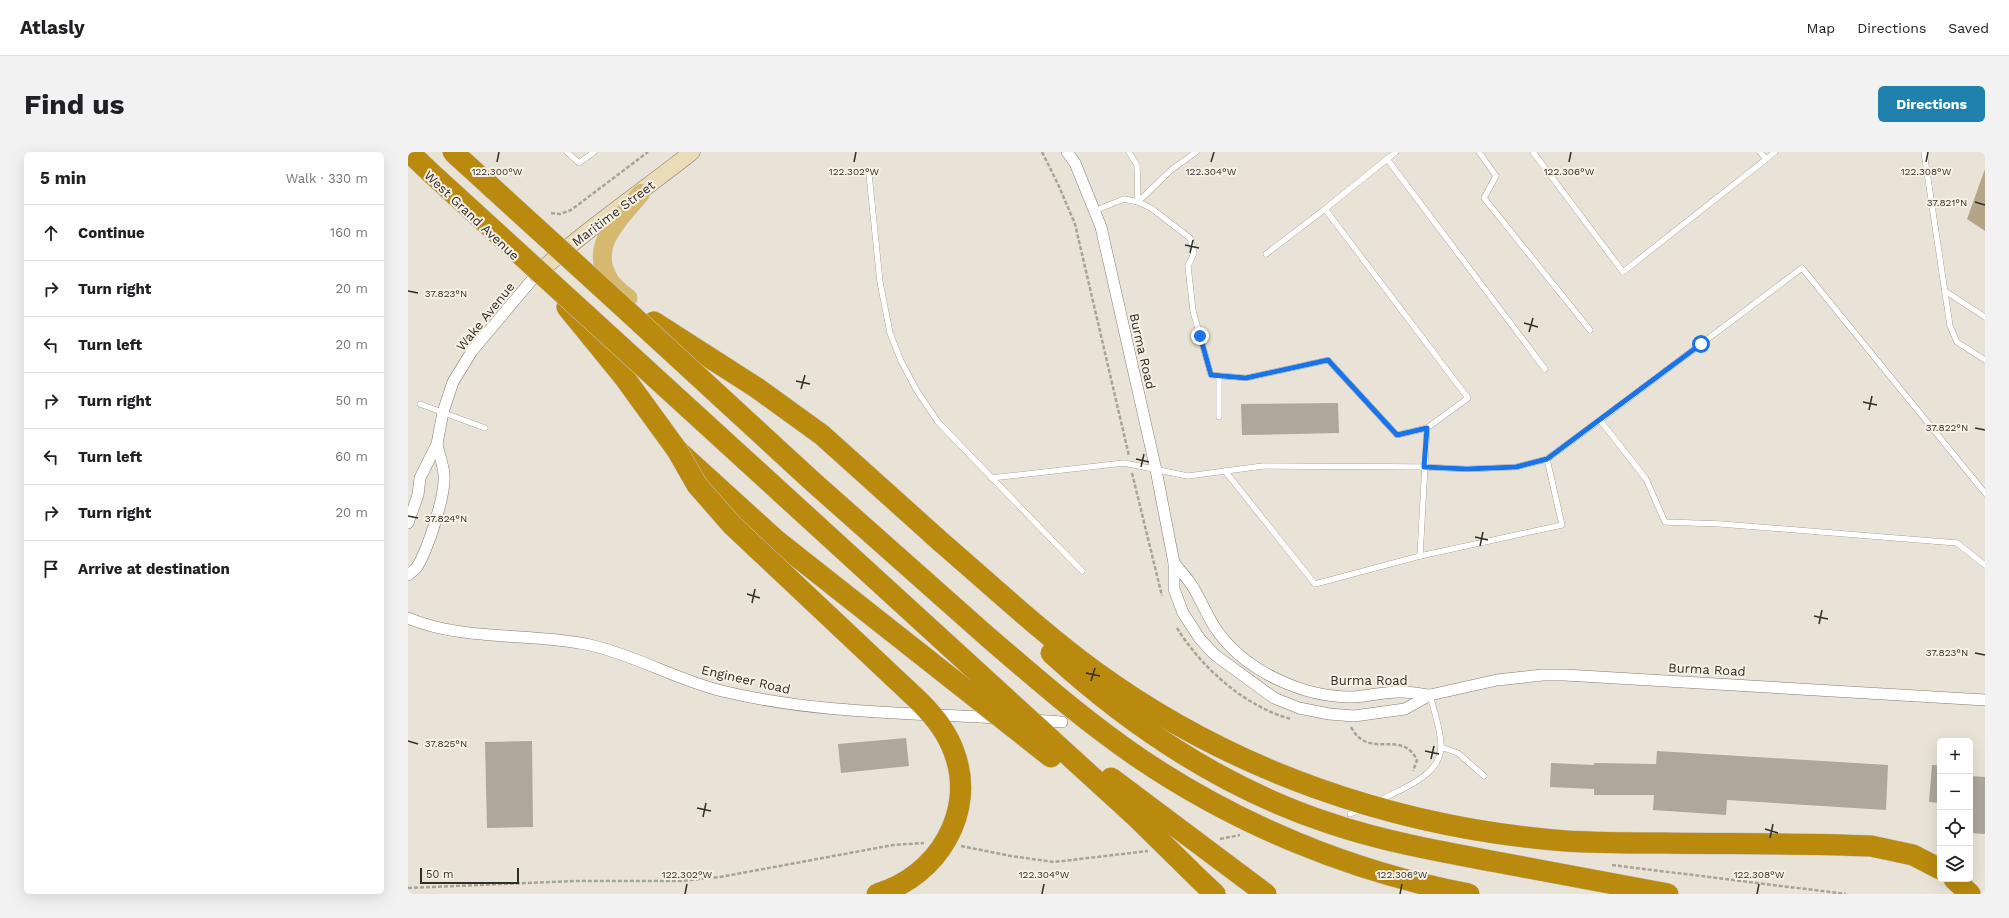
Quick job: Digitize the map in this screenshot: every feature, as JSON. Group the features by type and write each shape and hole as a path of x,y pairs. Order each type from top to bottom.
{"highway":[{"path":"409,152 1136,817 1198,878"},
{"path":"453,152 896,557 1048,689 1106,734 1141,759 1190,790 1241,817 1294,841 1375,870 1469,894"},
{"path":"536,275 575,314 678,450 697,485 732,525 920,702 938,720 950,741 955,754 960,780 959,806 952,830 940,852 924,869 896,888 877,894"},
{"path":"654,322 770,397 838,448 941,542 1069,651 1140,701 1188,730 1239,756 1291,779 1345,798 1428,821 1513,836 1599,842 1871,846 1906,853 1937,868"},
{"path":"678,450 776,540 1050,756 1216,894"},
{"path":"941,542 1021,625 1108,702 1178,752 1228,781 1304,814 1383,839 1668,894"},
{"path":"943,641 1118,783 1266,894"},
{"path":"1957,882 1970,894"}],"main road":[{"path":"448,152 559,254 597,283 654,322"},
{"name":"Maritime Street","path":"536,275 559,254 641,193 692,152"},
{"name":"West Grand Avenue","path":"408,156 536,275"},
{"path":"641,193 608,234 602,250 603,268 611,283 654,322"}],"street":[{"name":"Burma Road","path":"1067,152 1075,163 1101,227 1156,470 1174,563 1174,589 1183,613 1200,639 1215,655 1235,672 1274,698 1299,708 1329,714 1354,716 1405,709 1430,695 1497,680 1543,675 1570,675 1985,700"},
{"name":"Wake Avenue","path":"408,522 418,495 420,478 437,444 443,412 453,382 472,351 536,275"},
{"name":"Wake Avenue","path":"408,575 416,568 424,551 434,524 441,498 444,476 437,444"},
{"name":"Burma Road","path":"1174,563 1192,584 1204,610 1218,632 1232,648 1256,668 1309,691 1330,696 1353,697 1402,692 1430,695"},
{"name":"Engineer Road","path":"408,618 423,624 452,631 479,635 560,640 591,646 721,691 786,704 842,710 1062,722"}],"lane":[{"path":"567,152 579,163 594,152"},
{"path":"1129,152 1138,165 1138,202"},
{"path":"1138,202 1171,170 1196,152"},
{"path":"1266,254 1396,152"},
{"path":"1479,152 1496,176 1484,198 1590,330"},
{"path":"1533,152 1623,272 1775,152"},
{"path":"1760,152 1766,159"},
{"path":"1924,152 1950,326 1957,342 1985,360"},
{"path":"1387,160 1545,369"},
{"path":"869,174 880,282 890,332 901,361 917,391 938,422 1082,571"},
{"path":"1094,211 1124,199 1138,202 1151,208 1190,238 1194,253 1188,266 1193,311 1211,375 1246,378 1328,360 1397,435 1427,428 1468,398 1325,209"},
{"path":"991,478 1124,463 1188,476 1263,466 1424,467 1467,469 1516,467 1547,459 1802,268 1985,493"},
{"path":"1945,291 1985,317"},
{"path":"1219,376 1219,417"},
{"path":"420,404 485,428"},
{"path":"1600,420 1646,479 1666,522 1721,524 1957,544 1985,565"},
{"path":"1420,556 1427,428"},
{"path":"1226,471 1315,584 1420,556 1562,526 1547,459"},
{"path":"1350,814 1396,791 1406,788 1423,777 1435,764 1441,747 1430,695"},
{"path":"1441,747 1458,753 1484,776"}],"path":[{"path":"551,213 560,214 571,210 648,152"},
{"path":"1042,152 1058,184 1074,224 1133,476"},
{"path":"1219,839 1242,835"},
{"path":"408,888 576,881 681,881 758,871 893,845 931,843"},
{"path":"957,846 1054,862 1151,850"},
{"path":"1610,865 1846,894"}],"shaded area":[{"path":"1985,169 1985,231 1967,219"}],"building":[{"path":"1338,403 1339,433 1242,435 1241,404"},
{"path":"906,738 909,766 841,773 838,744"},
{"path":"532,741 533,827 487,828 485,742"},
{"path":"1657,751 1888,765 1886,810 1727,800 1726,815 1653,810 1654,795 1594,795 1594,789 1550,787 1551,763 1594,765 1594,763 1656,764"},
{"path":"1932,765 1937,765 1937,803 1929,802"},
{"path":"1973,776 1985,777 1985,834 1973,833"}],"route":[{"path":"1200,336 1211,375 1246,378 1328,360 1397,435 1427,428 1424,467 1467,469 1516,467 1547,459 1701,344"}]}
